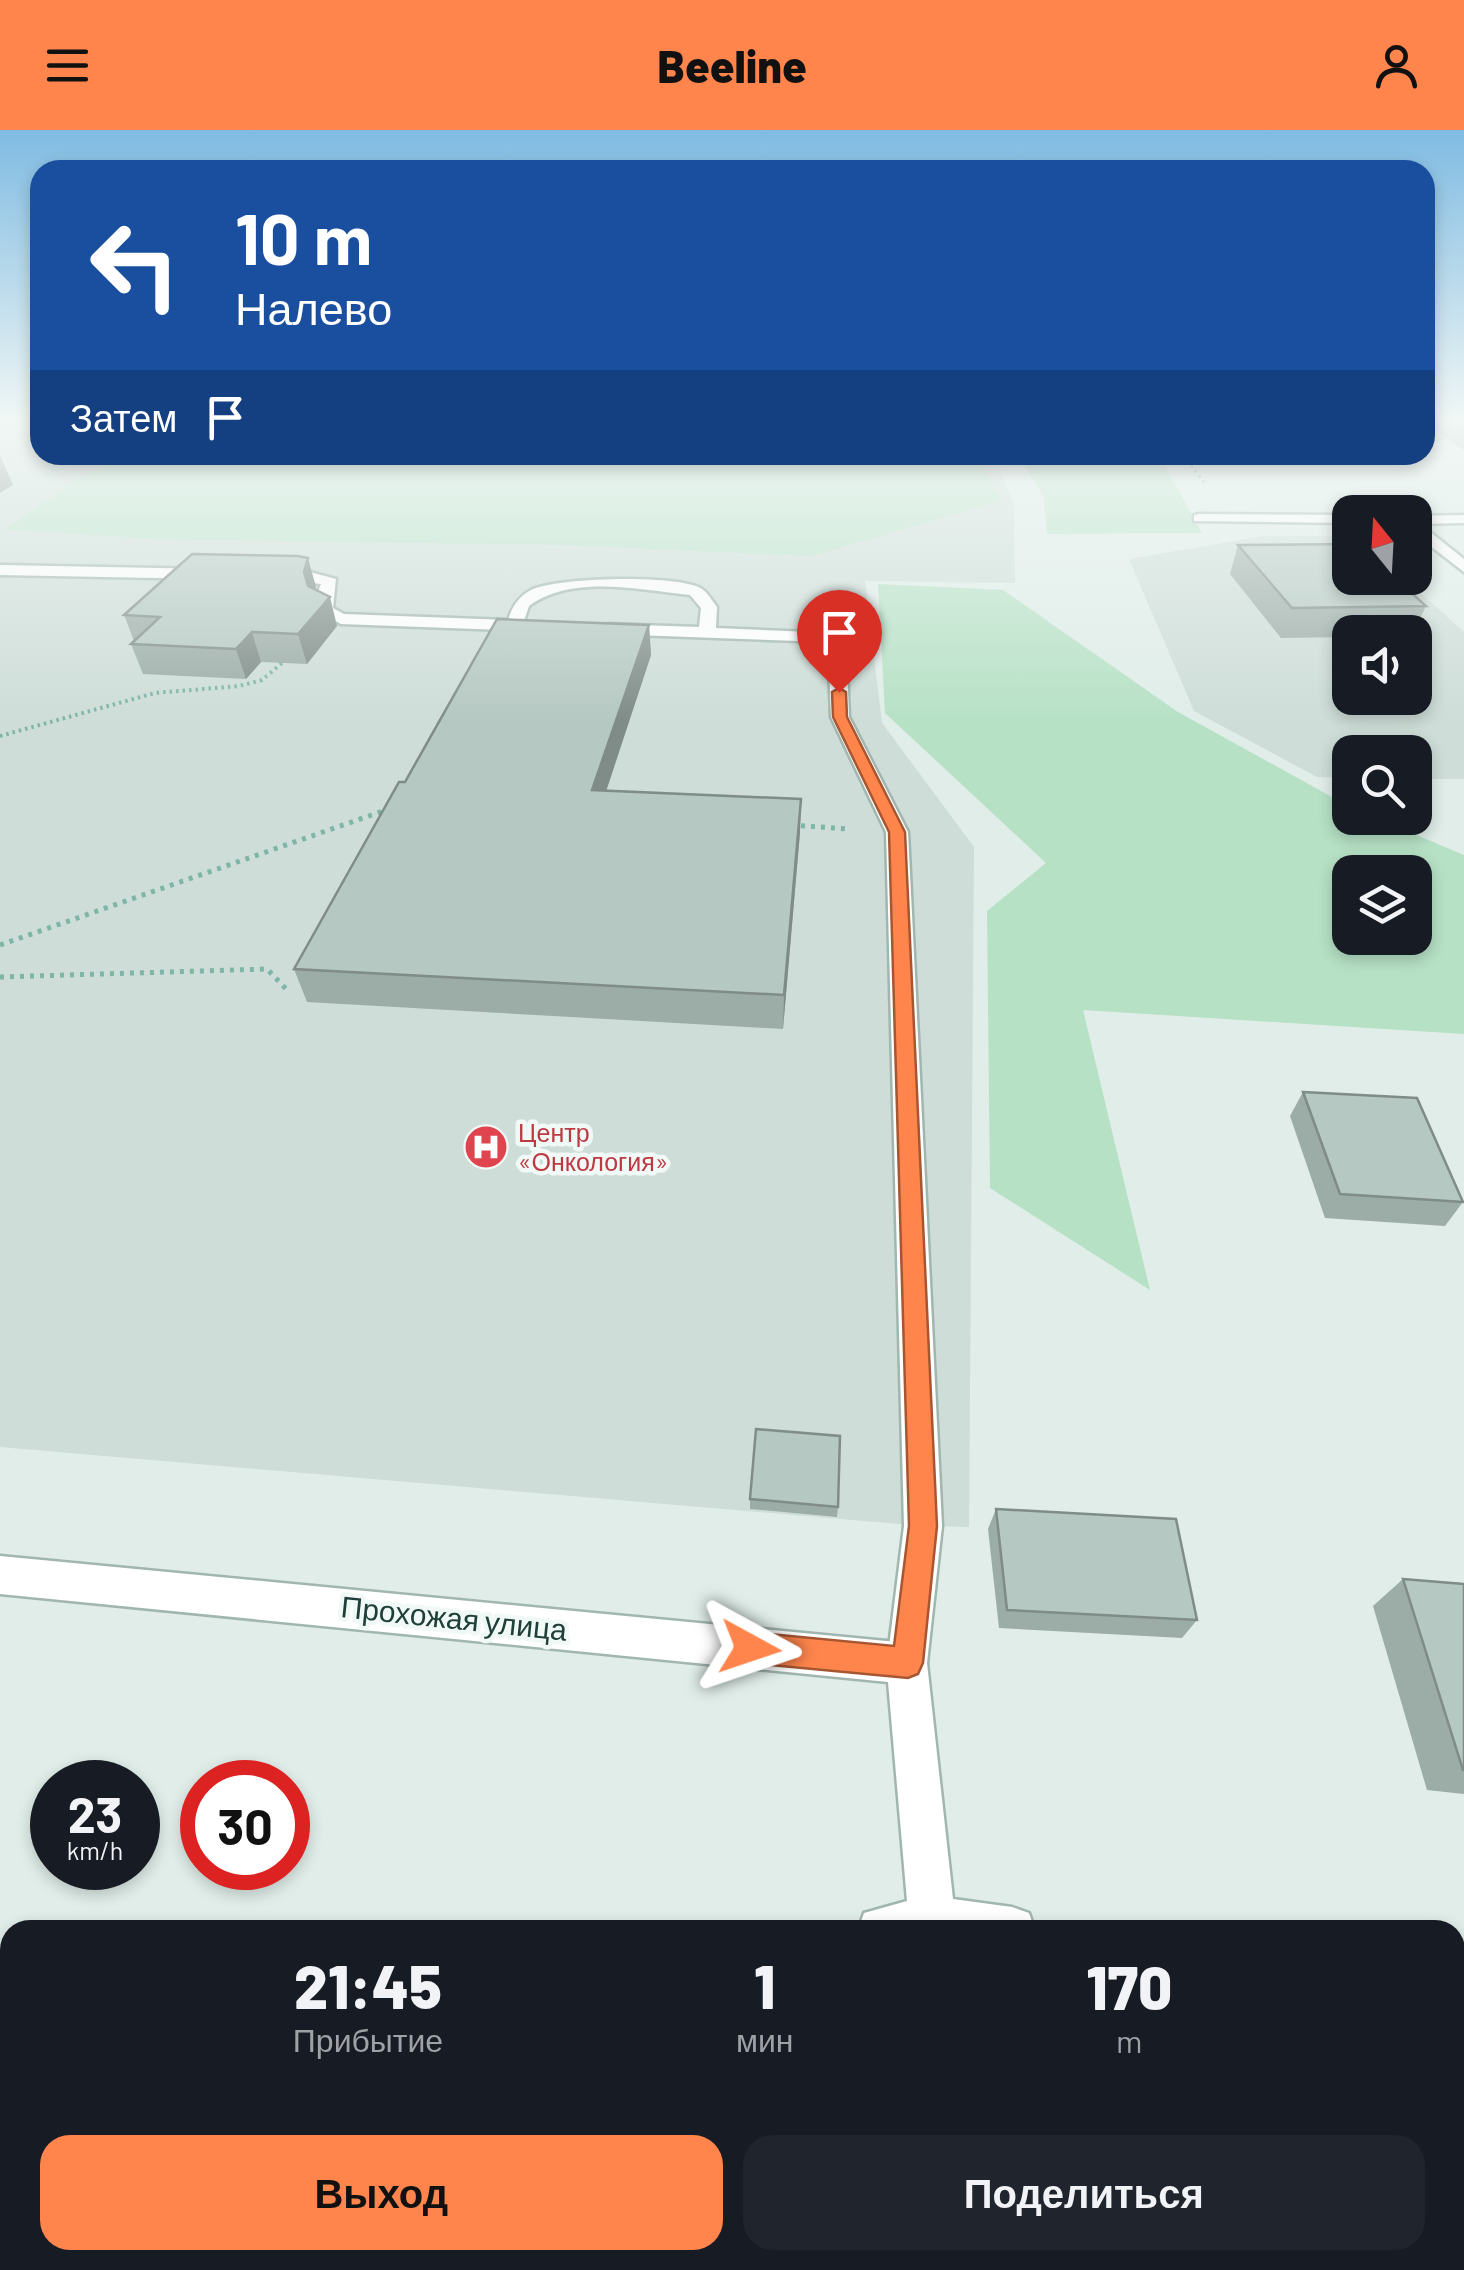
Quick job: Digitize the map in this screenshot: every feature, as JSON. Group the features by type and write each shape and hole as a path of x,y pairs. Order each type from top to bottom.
{"street":[{"path":"1432,538 1464,567"},
{"path":"0,570 230,574"},
{"path":"268,575 306,576 330,582 322,600 325,611 342,619 552,627"},
{"path":"514,626 522,603 556,585 633,585 695,591 709,606 707,632"},
{"path":"591,628 804,636 838,668 840,717 897,832 923,1526 908,1663 932,1920"},
{"name":"Прохожая улица","path":"0,1574 908,1663"}],"path":[{"path":"0,736 155,694 262,680 295,652"},
{"path":"0,945 390,809"},
{"path":"780,824 897,832"},
{"path":"0,977 267,969 288,992"}],"shaded area":[{"name":"Центр «Онкология»","path":"0,523 1014,523 1015,583 865,581 882,723 974,847 969,1527 0,1447"},
{"path":"1264,536 1332,536 1332,595 1423,595 1464,632 1464,779 1432,779 1432,735 1332,735 1332,777 1317,777 1194,711 1129,559"}],"green space":[{"path":"14,523 926,523 811,556 567,545 156,539 5,529"},
{"path":"1046,523 1196,523 1202,533 1047,534"},
{"path":"878,584 1003,590 1178,712 1332,797 1332,835 1416,835 1464,855 1464,1034 1083,1010 1150,1290 990,1188 987,911 1046,863 885,713"}],"building":[{"path":"1332,544 1332,595 1414,595 1426,606 1292,608 1238,545"},
{"path":"192,554 308,558 304,572 308,586 330,597 298,634 252,632 236,649 131,644 160,617 124,615"},
{"path":"497,619 649,625 592,790 801,799 784,995 294,969"},
{"path":"1303,1092 1417,1098 1463,1202 1340,1194"},
{"path":"756,1429 840,1436 838,1507 750,1499"},
{"path":"996,1509 1176,1519 1197,1620 1007,1610"},
{"path":"1403,1579 1464,1584 1464,1770 1463,1770"}],"place":[{"name":"Центр «Онкология»","path":"486,1147"}],"route":[{"path":"750,1648 908,1663 923,1526 897,832 840,717 839,692"}]}
